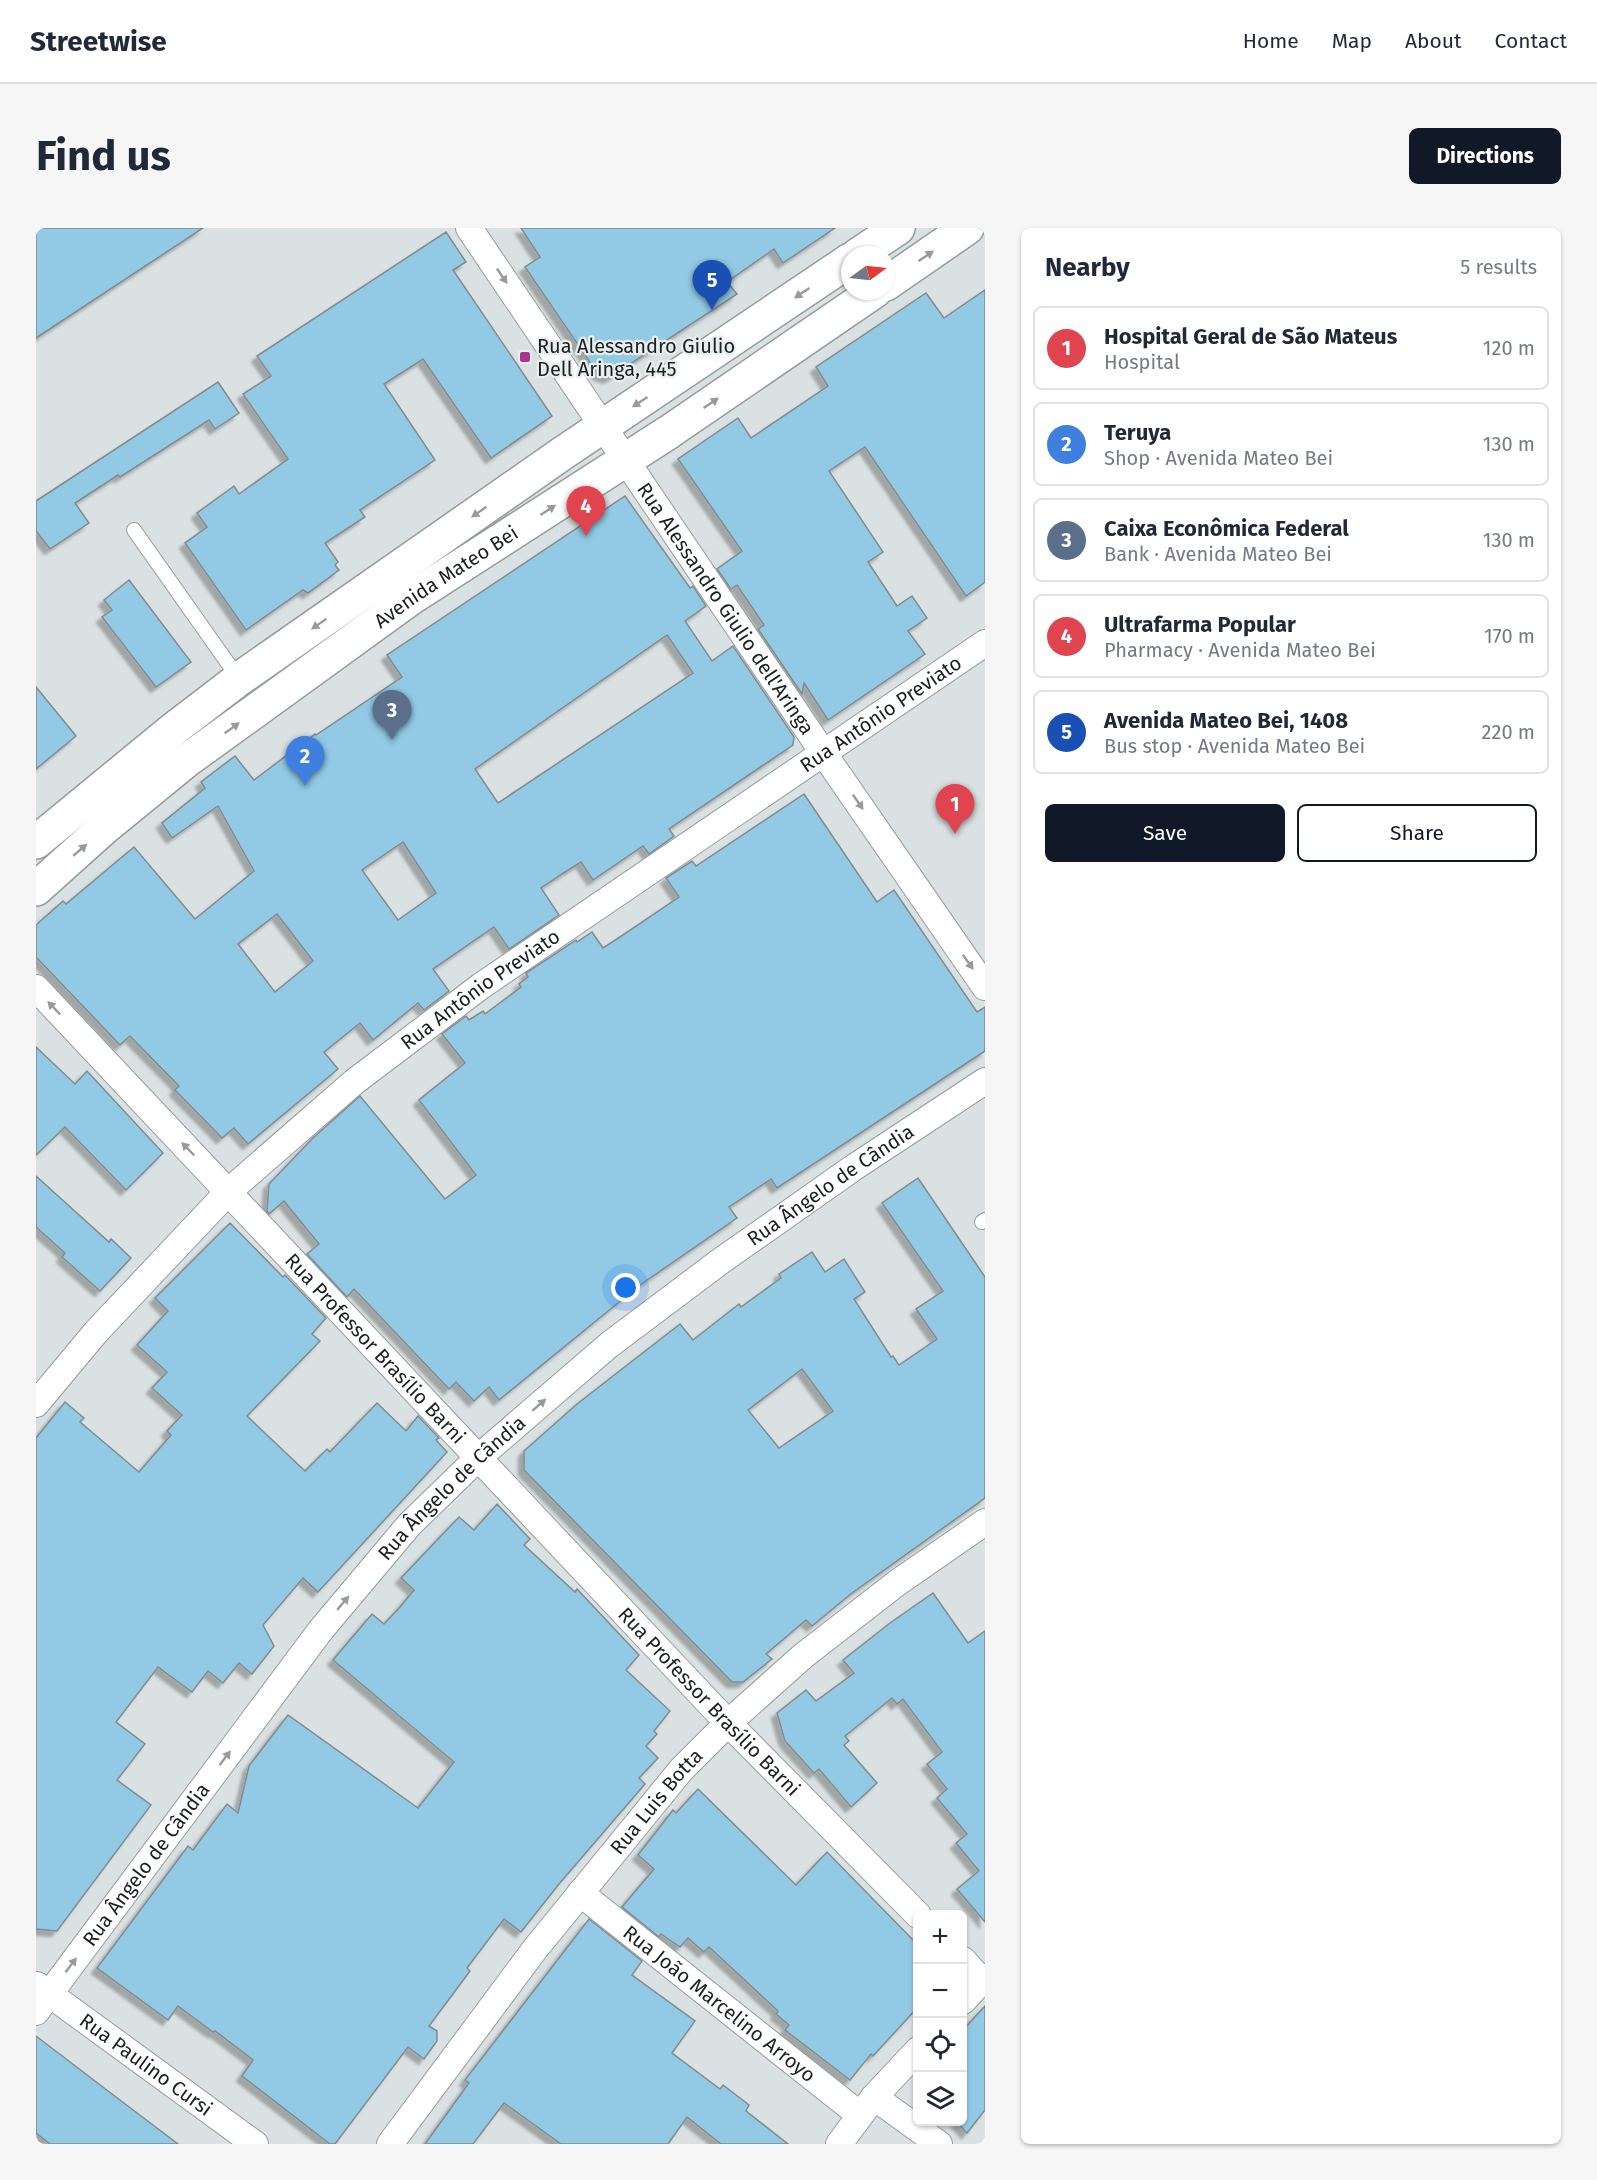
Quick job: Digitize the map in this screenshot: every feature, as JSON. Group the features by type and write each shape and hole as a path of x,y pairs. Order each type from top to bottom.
{"main road":[{"path":"871,246 898,228"},
{"path":"895,278 967,228"},
{"name":"Avenida Mateo Bei","path":"36,842 175,728 239,680 603,426 841,266"},
{"name":"Avenida Mateo Bei","path":"36,889 104,828 195,754 414,596 626,460 862,300"}],"street":[{"name":"Rua Alessandro Giulio dell'Aringa","path":"469,228 985,987"},
{"name":"Rua Antônio Previato","path":"36,1404 96,1332 229,1191 354,1082 481,986 985,643"},
{"name":"Rua Professor Brasílio Barni","path":"36,988 728,1722 913,1910"},
{"name":"Rua Ângelo de Cândia","path":"40,1997 320,1631 409,1525 479,1457 609,1345 718,1263 853,1168 985,1081"},
{"name":"Rua Luis Botta","path":"390,2144 535,1949 681,1770 728,1722 803,1656 897,1584 985,1521"},
{"name":"Rua João Marcelino Arroyo","path":"580,1893 867,2106 939,2144"},
{"path":"967,1964 983,1978 967,1996"},
{"name":"Rua Paulino Cursi","path":"40,1997 255,2144"},
{"path":"839,2144 867,2106 913,2055"}],"lane":[{"path":"134,530 239,680"}],"building":[{"path":"36,228 203,228 36,338"},
{"path":"521,228 835,228 783,263 774,249 727,282 737,294 609,378 598,374 525,267 540,257"},
{"path":"446,232 466,262 453,270 552,416 491,458 423,359 384,384 435,460 360,510 365,517 325,543 338,562 335,565 339,570 308,593 303,590 246,630 185,543 207,527 197,513 234,486 239,494 288,459 243,394 271,376 257,356"},
{"path":"985,290 985,582 966,596 865,447 829,471 883,552 868,562 897,606 912,596 927,618 908,631 925,654 828,720 804,683 802,694 758,629 764,625 737,585 731,589 717,569 742,551 678,459 738,418 751,438 828,386 816,367 926,293 944,318"},
{"path":"218,382 239,413 215,429 209,420 75,503 89,523 50,549 36,531 36,501"},
{"path":"625,496 690,588 693,586 706,606 685,621 712,661 733,646 794,737 793,745 669,829 674,836 649,854 643,846 593,880 581,862 541,888 559,915 509,949 494,927 433,969 449,991 424,1010 418,1003 373,1040 360,1023 324,1052 338,1069 248,1144 234,1128 222,1138 175,1090 179,1086 130,1036 120,1045 36,957 36,925 63,901 66,904 134,847 195,919 254,871 218,806 172,838 162,823 205,788 201,782 235,756 254,780 315,734 402,677 387,655","holes":["667,635 693,673 498,803 475,769","403,842 436,893 398,920 362,870","277,914 313,961 275,992 238,944"]},
{"path":"129,580 191,662 156,687 102,617 112,610 104,600"},
{"path":"36,687 76,736 36,769"},
{"path":"804,794 877,902 894,890 977,1012 985,1007 985,1051 777,1188 771,1179 729,1207 737,1218 640,1285 499,1400 489,1387 474,1401 456,1382 449,1389 354,1289 347,1297 307,1254 319,1244 284,1201 269,1214 267,1211 269,1184 313,1138 360,1096 445,1199 476,1175 419,1100 465,1063 442,1034 466,1016 469,1020 483,1011 485,1014 521,987 519,984 528,977 526,973 576,940 577,942 592,932 603,948 623,935 679,897 666,878 692,861 696,866"},
{"path":"36,1047 75,1084 87,1071 163,1153 126,1190 65,1127 36,1155"},
{"path":"36,1176 109,1242 111,1239 131,1258 100,1291 62,1257 65,1253 36,1227"},
{"path":"918,1178 985,1277 985,1498 852,1593 812,1626 806,1620 766,1654 772,1659 743,1682 732,1682 524,1470 524,1451 577,1404 680,1324 693,1340 739,1304 741,1307 781,1278 779,1274 812,1252 825,1272 844,1259 865,1292 854,1299 891,1357 893,1356 899,1365 937,1339 916,1309 943,1291 882,1203","holes":["802,1369 833,1411 779,1448 748,1410"]},
{"path":"230,1223 326,1318 312,1334 320,1341 247,1416 305,1471 327,1449 330,1452 377,1403 406,1431 418,1416 439,1438 436,1440 447,1452 318,1592 303,1578 263,1625 274,1646 252,1674 239,1663 223,1683 208,1671 192,1692 158,1667 116,1722 145,1744 117,1780 151,1805 57,1931 36,1929 36,1438 65,1402 84,1418 80,1422 139,1472 171,1435 167,1431 182,1415 152,1388 167,1372 137,1345 168,1311 155,1298"},
{"path":"497,1504 530,1539 524,1545 575,1592 577,1589 639,1655 626,1670 670,1711 654,1731 657,1734 646,1746 658,1758 639,1778 645,1784 521,1932 504,1919 467,1968 470,1971 429,2026 437,2031 437,2041 424,2059 408,2047 335,2144 330,2144 242,2076 253,2060 215,2031 213,2032 178,2006 168,2020 97,1968 188,1846 193,1850 227,1804 238,1813 249,1766 288,1715 418,1808 454,1762 333,1660 372,1614 384,1624 400,1607 414,1590 401,1578 459,1517 474,1530"},
{"path":"933,1593 968,1643 985,1631 985,1922 957,1889 979,1871 956,1843 967,1834 937,1798 947,1789 927,1764 942,1752 903,1699 897,1704 892,1698 845,1736 849,1741 844,1745 877,1783 851,1807 819,1769 814,1773 785,1741 777,1713 806,1690 816,1701 854,1673 843,1660"},
{"path":"698,1789 796,1885 827,1852 913,1940 913,2012 873,2056 871,2054 850,2080 785,2030 789,2025 776,2014 778,2011 709,1947 704,1952 688,1938 680,1947 661,1934 659,1937 622,1907 654,1869 638,1855 673,1810 676,1813"},
{"path":"589,1919 642,1961 632,1975 695,2021 672,2053 720,2089 723,2085 749,2105 746,2111 788,2144 721,2144 687,2117 668,2144 561,2144 504,2103 473,2144 425,2144 469,2083 465,2080"},
{"path":"985,2006 985,2110 967,2133 961,2126 967,2126 967,2026"},
{"path":"36,2036 178,2144 50,2144 36,2133"}],"place":[{"name":"Avenida Mateo Bei, 1408","path":"712,310"},
{"name":"Rua Alessandro Giulio Dell Aringa, 445","path":"525,357"},
{"name":"Ultrafarma Popular","path":"586,536"},
{"name":"Caixa Econômica Federal","path":"392,740"},
{"name":"Teruya","path":"305,786"},
{"name":"Hospital Geral de São Mateus","path":"955,834"}]}
